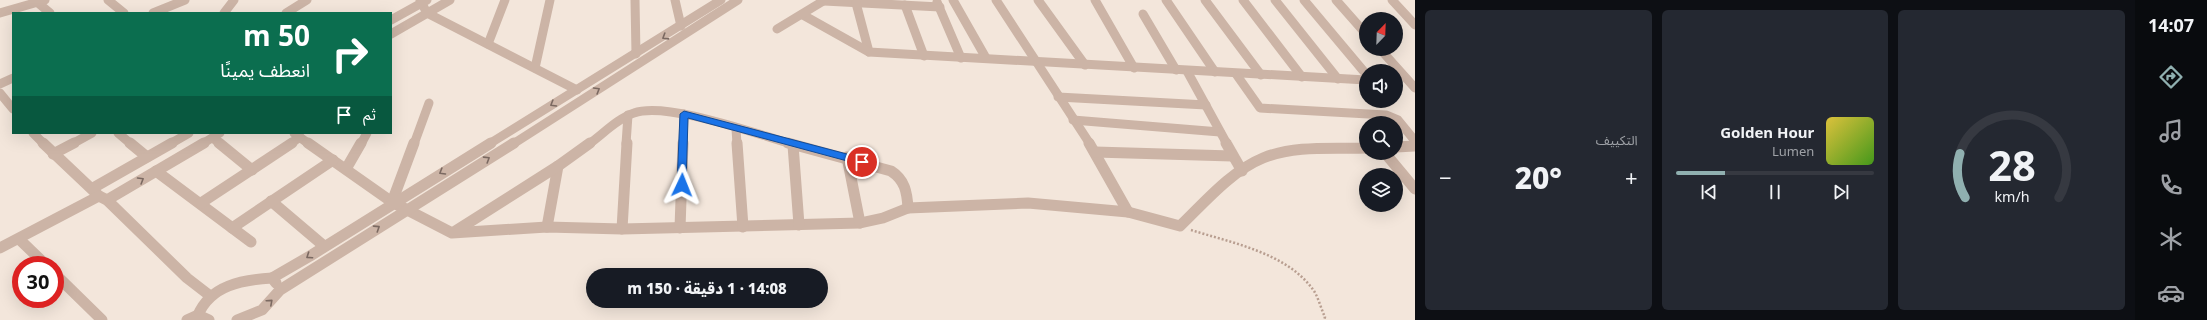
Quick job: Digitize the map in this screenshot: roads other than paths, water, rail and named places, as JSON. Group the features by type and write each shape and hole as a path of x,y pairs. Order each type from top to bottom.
{"street":[{"path":"108,0 123,12"},
{"path":"156,12 186,0"},
{"path":"225,12 234,0"},
{"path":"288,12 307,0"},
{"path":"392,33 450,0"},
{"path":"488,44 505,0"},
{"path":"535,68 550,0"},
{"path":"635,0 636,54"},
{"path":"675,0 681,26"},
{"path":"187,320 204,318 201,305 209,296 249,279 272,278 295,266 392,202 636,54 721,0"},
{"path":"237,320 254,315 273,300 280,290 646,60 738,0"},
{"path":"953,0 986,58"},
{"path":"996,0 1095,152 1128,212"},
{"path":"1038,0 1086,65"},
{"path":"1095,0 1134,68"},
{"path":"1166,0 1215,72"},
{"path":"1205,0 1261,75"},
{"path":"1243,0 1302,77"},
{"path":"1275,0 1338,79"},
{"path":"1304,0 1359,66"},
{"path":"1336,0 1359,26"},
{"path":"1392,0 1415,25"},
{"path":"0,13 20,4 41,1 49,12"},
{"path":"392,19 423,1 427,13 577,90"},
{"path":"777,29 825,1 905,6 938,3 961,58"},
{"path":"856,3 869,52"},
{"path":"905,6 924,56"},
{"path":"392,14 401,14"},
{"path":"1143,14 1176,70"},
{"path":"803,15 869,52 1236,74 1359,80"},
{"path":"1386,56 1413,85"},
{"path":"1187,71 1232,156 1242,171"},
{"path":"1236,74 1256,105 1260,108 1386,115 1398,120 1415,141"},
{"path":"0,84 12,78"},
{"path":"1403,83 1413,85"},
{"path":"0,93 12,108"},
{"path":"1058,97 1206,105"},
{"path":"392,202 429,103"},
{"path":"452,233 558,166 628,115 637,111 652,108 684,114 793,145 847,157 896,174 906,188 908,208"},
{"path":"680,228 684,114"},
{"path":"622,229 628,115"},
{"path":"1073,120 1220,132"},
{"path":"736,129 743,227"},
{"path":"34,134 53,154 100,195 187,278 209,296"},
{"path":"53,154 90,134"},
{"path":"119,134 148,157"},
{"path":"100,195 148,157 187,134"},
{"path":"346,169 366,134"},
{"path":"0,248 100,195 156,171 217,135 252,170"},
{"path":"201,202 252,170 298,135 392,202 408,209 422,220 452,233 547,227 622,229 860,223 883,218 908,208 1028,203 1128,212 1180,226 1242,171 1262,158 1291,151 1359,148"},
{"path":"793,145 799,225"},
{"path":"1403,147 1415,146"},
{"path":"1095,152 1232,156"},
{"path":"847,157 860,223"},
{"path":"232,228 333,160"},
{"path":"1391,160 1415,189"},
{"path":"547,227 558,166"},
{"path":"156,171 201,202 250,242"},
{"path":"271,201 324,246"},
{"path":"19,239 37,256"},
{"path":"272,278 280,290"},
{"path":"64,283 102,320"}]}
